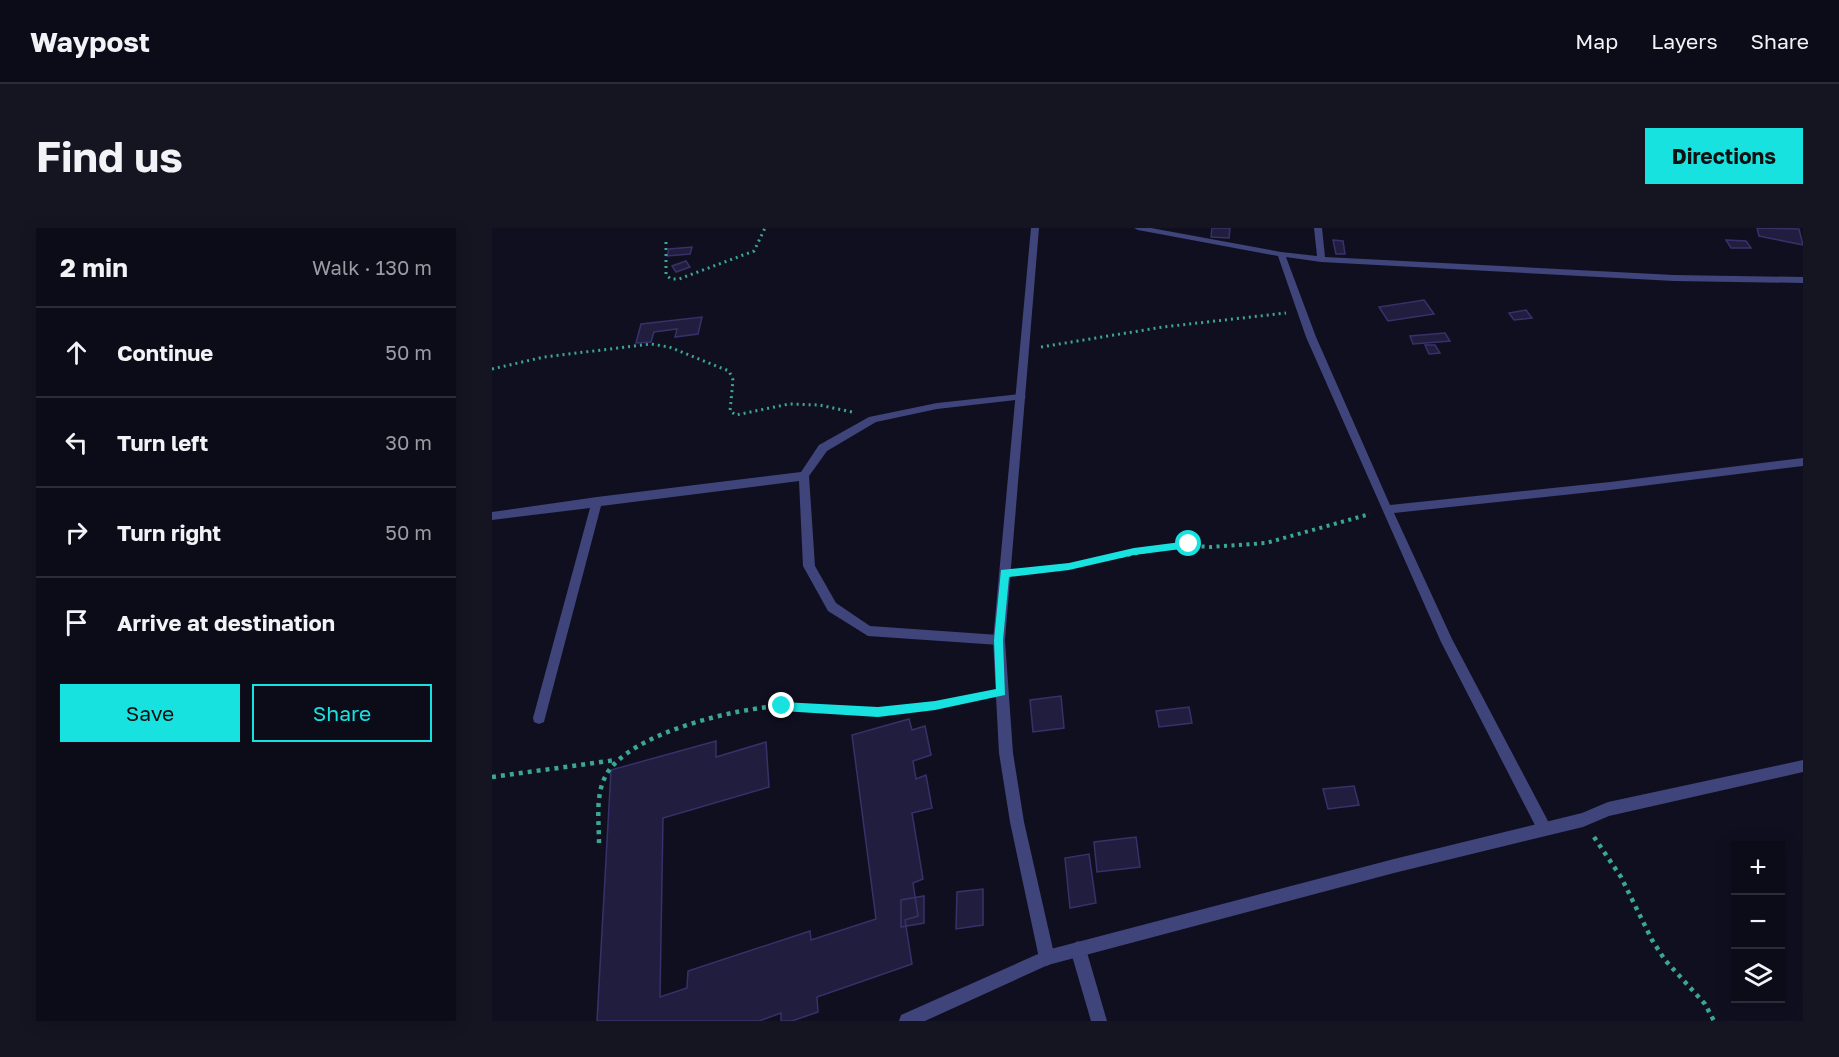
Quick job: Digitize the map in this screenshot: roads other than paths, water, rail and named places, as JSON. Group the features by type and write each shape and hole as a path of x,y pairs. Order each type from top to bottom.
{"street":[{"path":"1035,228 999,640 1006,753 1017,822 1047,958"},
{"path":"1138,228 1321,259 1674,278 1803,280"},
{"path":"1318,228 1321,259"},
{"path":"1281,254 1351,430 1447,642 1544,828"},
{"path":"999,640 868,631 832,607 809,566 804,476 823,448 873,419 937,406 1021,398"},
{"path":"1388,509 1610,486 1803,462"},
{"path":"492,516 804,476"},
{"path":"538,718 597,501"},
{"path":"907,1021 1047,958 1078,949 1583,819 1608,810 1803,766"},
{"path":"1078,949 1099,1021"}]}
